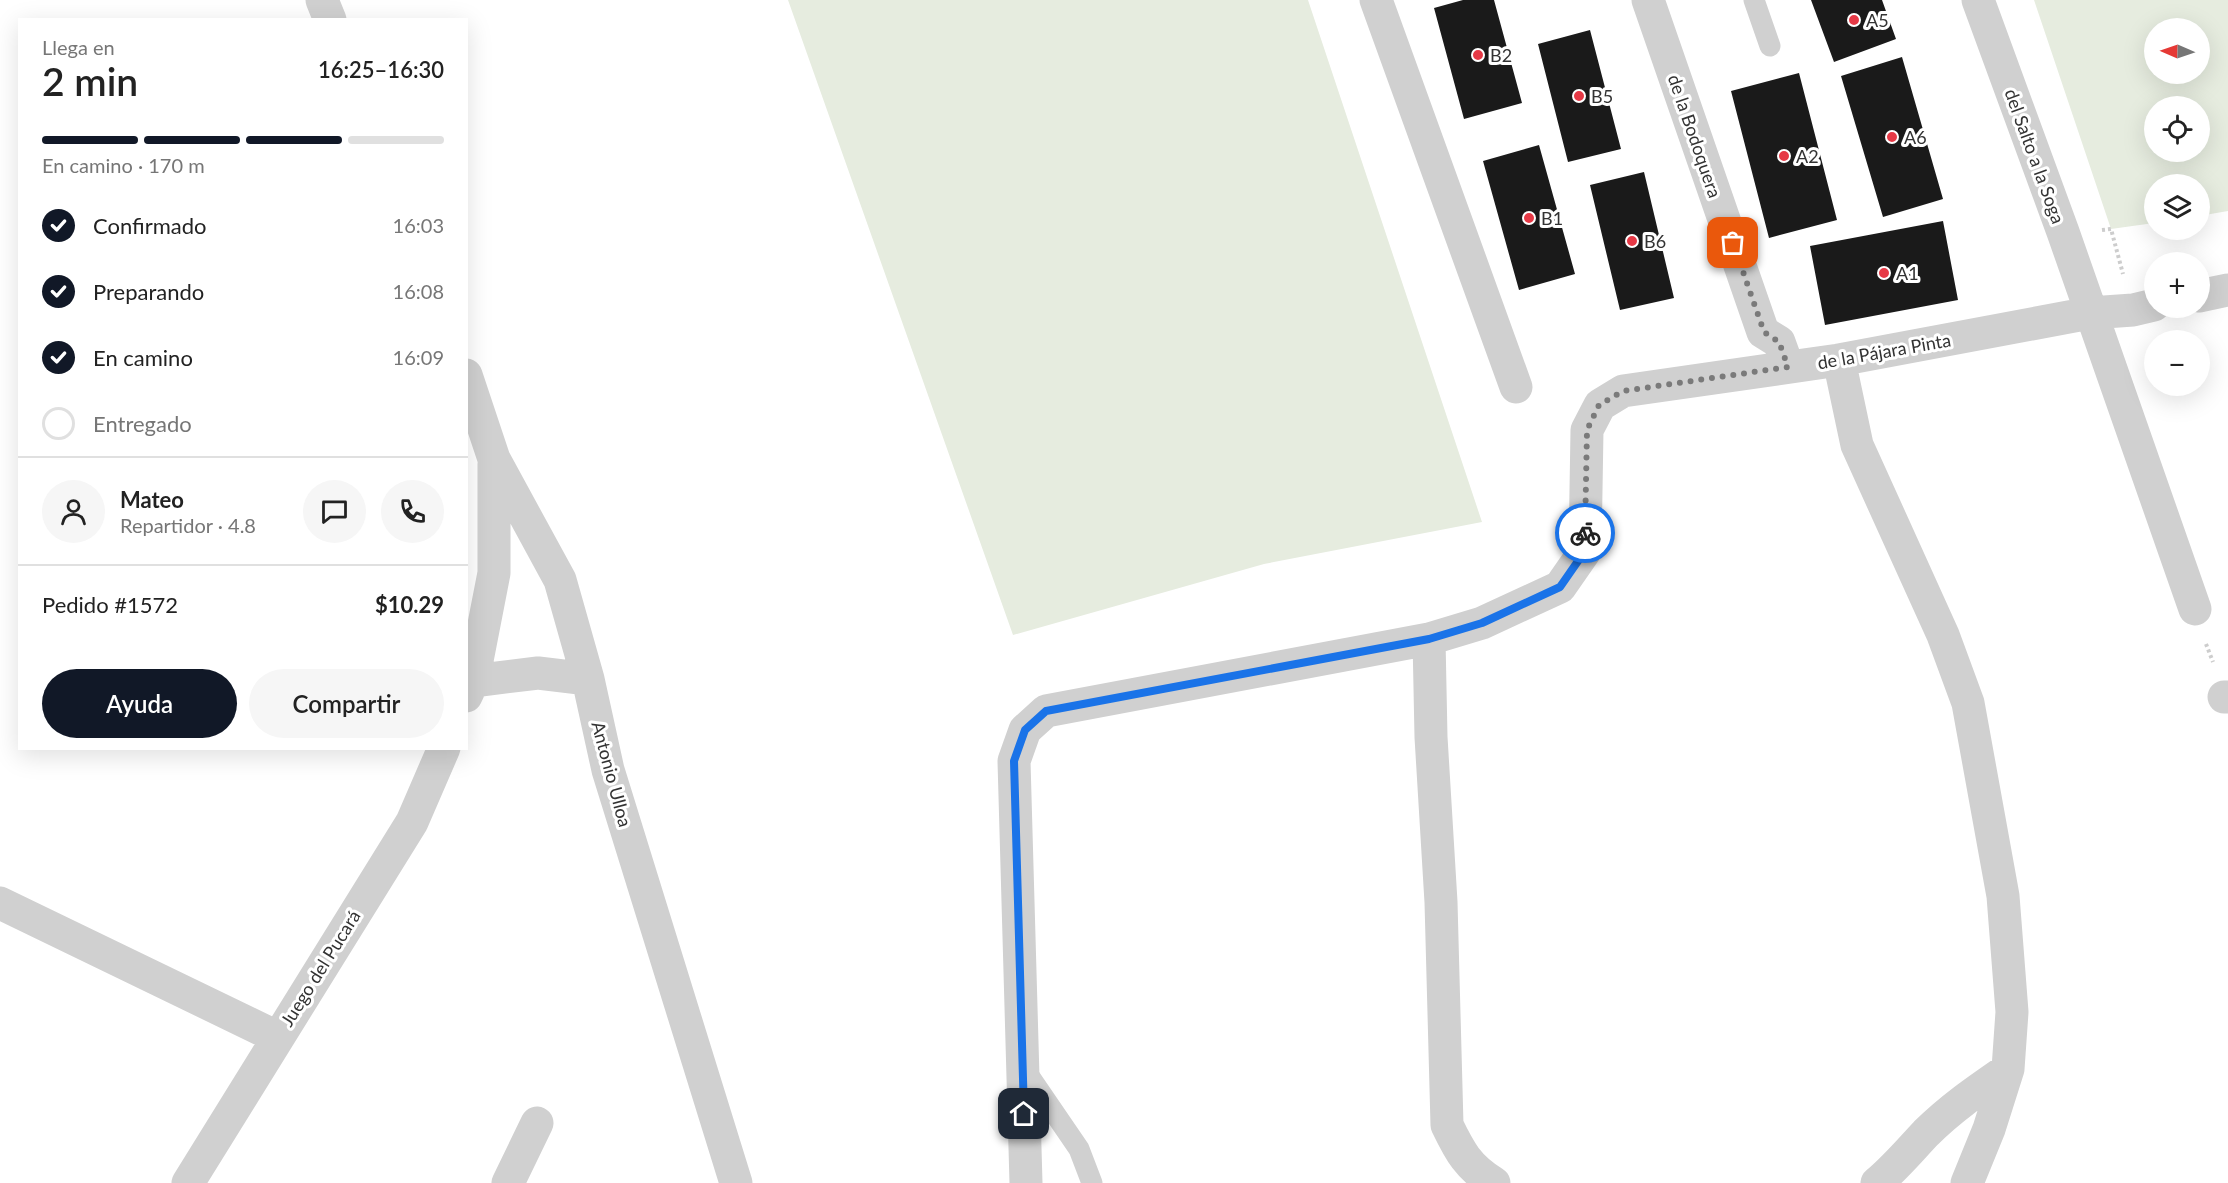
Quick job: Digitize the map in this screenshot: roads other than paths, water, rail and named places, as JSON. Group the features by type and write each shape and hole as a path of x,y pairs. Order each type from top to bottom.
{"street":[{"path":"322,0 329,18"},
{"path":"1376,0 1516,387"},
{"name":"de la Bodoquera","path":"1648,0 1764,332 1779,342 1788,367"},
{"name":"del Salto a la Soga","path":"1978,0 2063,232 2195,609"},
{"path":"2210,294 2228,290"},
{"name":"de la Pájara Pinta","path":"1026,1183 1014,761 1025,730 1046,711 1429,639 1482,623 1560,587 1585,551 1587,430 1599,405 1623,391 1839,360 2090,313 2144,307"},
{"path":"1839,360 1857,445 1943,636 1968,703 2003,896 2012,1012 2008,1070 1989,1129 1967,1183"},
{"name":"Antonio Ulloa","path":"468,381 494,459 560,580 588,680 608,770 736,1183"},
{"path":"494,459 494,573 470,688 538,673 588,680"},
{"path":"1429,639 1431,736 1441,914 1447,1125 1460,1154 1477,1172 1494,1183"},
{"name":"Juego del Pucará","path":"188,1183 412,822 443,750"},
{"path":"0,903 277,1037"},
{"path":"1877,1183 1927,1132 1967,1096 2008,1070"},
{"path":"508,1183 537,1123"}],"lane":[{"path":"1754,0 1770,46"},
{"path":"1023,1067 1079,1149 1092,1183"}],"place":[{"name":"A5","path":"1854,20"},
{"name":"B2","path":"1478,55"},
{"name":"B5","path":"1579,96"},
{"name":"A6","path":"1892,137"},
{"name":"A2","path":"1784,156"},
{"name":"B1","path":"1529,218"},
{"name":"B6","path":"1632,241"},
{"name":"A1","path":"1884,273"}]}
